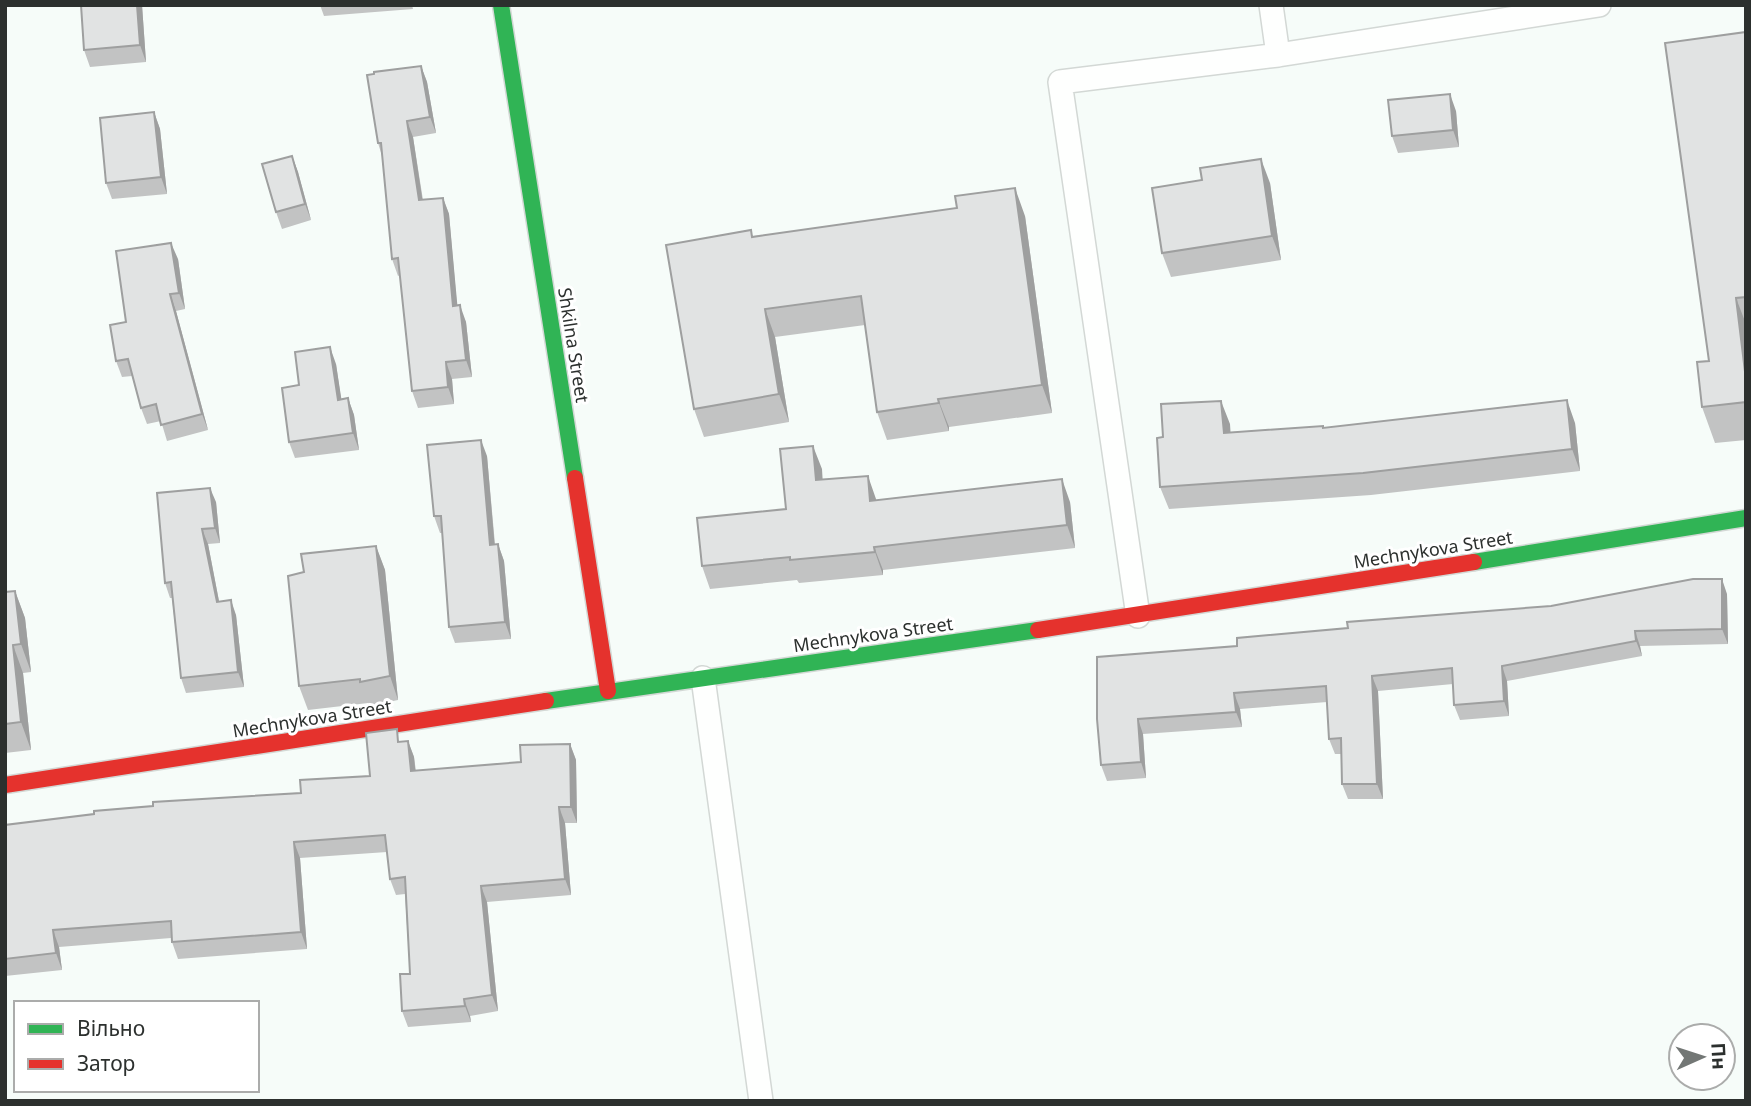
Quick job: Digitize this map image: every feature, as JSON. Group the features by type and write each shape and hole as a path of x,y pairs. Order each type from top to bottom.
{"street":[{"name":"Shkilna Street","path":"501,5 608,691"},
{"name":"Mechnykova Street","path":"5,785 608,691 1138,616 1746,519"}],"lane":[{"path":"1272,5 1278,54"},
{"path":"1138,616 1060,82 1278,54 1599,5"},
{"path":"703,678 761,1101"}],"building":[{"path":"81,5 137,5 140,45 84,50"},
{"path":"1746,32 1746,297 1736,298 1746,380 1746,402 1702,407 1697,362 1709,361 1665,43"},
{"path":"421,66 430,117 407,121 419,200 443,198 453,306 460,305 466,360 446,362 448,387 412,391 398,258 392,259 381,143 378,143 367,75"},
{"path":"1450,94 1453,130 1392,136 1388,100"},
{"path":"154,112 161,177 106,183 100,118"},
{"path":"292,156 305,204 276,212 262,164"},
{"path":"1261,159 1272,236 1162,253 1152,188 1202,180 1200,168"},
{"path":"1015,188 1042,385 938,399 939,403 877,412 861,296 765,309 779,394 694,409 666,245 751,230 752,237 957,208 955,196"},
{"path":"171,243 179,293 170,294 202,414 161,425 156,404 141,408 128,359 116,361 110,325 126,322 116,251"},
{"path":"330,347 338,400 348,398 353,433 289,442 282,388 299,385 295,352"},
{"path":"1567,400 1572,449 1363,473 1160,487 1157,438 1163,437 1161,404 1221,401 1224,433 1323,428"},
{"path":"481,440 490,545 498,544 505,622 449,627 441,516 434,516 427,445"},
{"path":"813,446 816,480 868,476 870,501 1062,479 1067,525 874,547 875,552 702,566 697,518 786,509 780,449"},
{"path":"210,488 215,528 202,529 217,602 231,600 238,672 181,678 171,582 165,583 157,493"},
{"path":"376,546 390,676 360,682 360,679 299,686 288,576 304,572 301,554"},
{"path":"1693,579 1722,579 1722,629 1635,631 1636,641 1502,666 1504,701 1454,705 1452,668 1372,676 1377,784 1342,784 1341,738 1329,739 1326,686 1234,693 1236,712 1138,719 1141,762 1101,765 1097,719 1097,657 1237,646 1237,638 1348,628 1347,622 1551,606"},
{"path":"15,591 21,644 13,645 21,722 5,724 5,592"},
{"path":"397,729 398,742 408,741 411,771 521,762 520,745 570,744 571,807 559,807 565,879 481,886 492,995 464,999 465,1006 402,1011 400,974 410,974 405,877 390,879 385,835 294,842 301,932 172,942 171,921 53,930 56,953 5,959 5,825 94,814 94,811 153,806 153,802 301,793 300,780 370,776 366,733"}],"traffic: fast":[{"path":"501,5 575,478"},
{"path":"1474,562 1746,518"},
{"path":"546,701 1038,630"}],"traffic: jam":[{"path":"575,478 608,691"},
{"path":"1038,630 1474,562"},
{"path":"5,785 546,701"}]}
